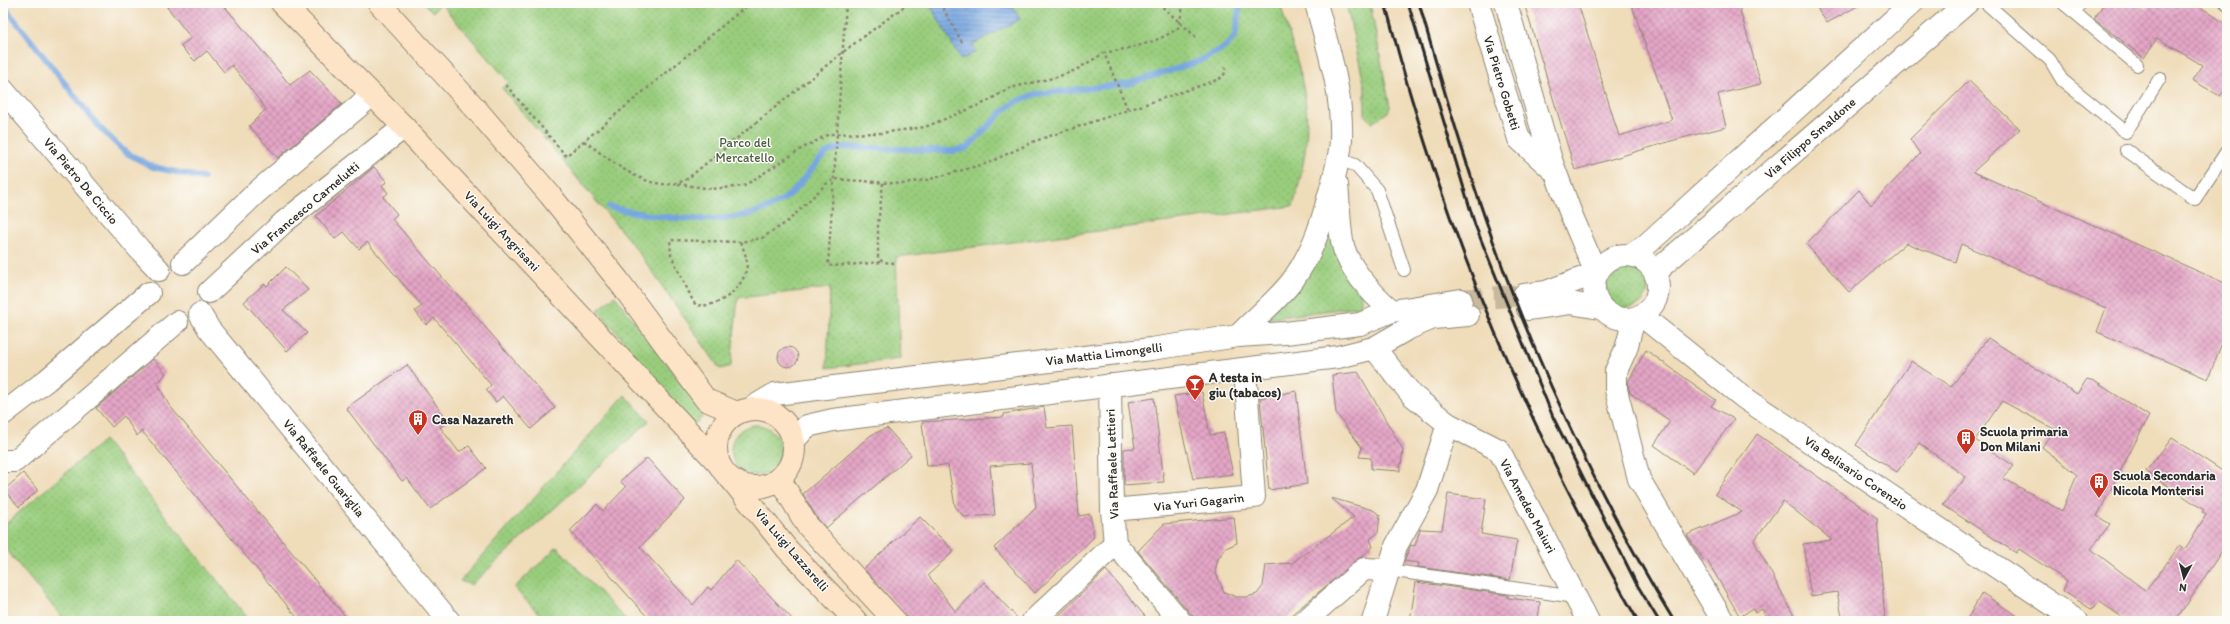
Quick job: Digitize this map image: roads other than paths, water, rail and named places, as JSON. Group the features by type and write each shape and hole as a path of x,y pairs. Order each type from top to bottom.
{"street":[{"name":"Via Luigi Angrisani","path":"282,3 404,127 724,470"},
{"path":"379,3 476,109 550,194 618,280 706,400 743,411 762,409 773,413 783,420 794,440 792,461 779,478 760,486 740,483 724,470 717,442 721,429 728,420 743,411"},
{"path":"1238,336 1280,295 1304,263 1318,235 1337,164 1341,141 1341,113 1336,77 1316,3"},
{"name":"Via Pietro Gobetti","path":"1478,3 1520,140 1555,172"},
{"name":"Via Pietro Gobetti","path":"1506,3 1555,172 1596,273"},
{"path":"1631,255 1651,241 1912,3"},
{"name":"Via Filippo Smaldone","path":"1656,275 1663,265 1967,3"},
{"name":"Via Pietro De Ciccio","path":"3,90 159,270"},
{"path":"182,263 257,192 372,95"},
{"name":"Via Francesco Carnelutti","path":"209,292 284,222 404,127"},
{"path":"1337,164 1342,243 1351,264 1371,292 1392,311"},
{"path":"1631,255 1641,258 1650,266 1656,275 1658,294 1649,310 1638,317 1621,320 1608,315 1600,308 1593,293 1596,273 1602,264 1610,258 1631,255"},
{"path":"171,263 182,263 191,265 199,270 205,278 209,292 205,307 200,314 191,320 177,322 163,317 155,311 149,292 151,283 159,270 171,263"},
{"path":"1596,273 1546,292 1526,302 1570,303 1600,308"},
{"path":"3,414 47,380 149,292"},
{"name":"Via Mattia Limongelli","path":"743,411 775,394 1151,349 1238,336 1285,333 1360,324 1392,311 1464,307 1407,329 1374,348 1338,357 833,420 807,426 794,440"},
{"name":"Via Raffaele Guariglia","path":"200,314 209,329 449,621"},
{"path":"1638,317 1616,371 1616,390 1639,479 1724,621"},
{"name":"Via Belisario Corenzio","path":"1638,317 1743,397 2077,621"},
{"path":"3,461 14,461 177,322"},
{"name":"Via Amedeo Maiuri","path":"1374,348 1412,395 1448,424 1499,450 1588,621"},
{"name":"Via Yuri Gagarin","path":"1112,510 1254,496 1245,369"},
{"name":"Via Raffaele Lettieri","path":"1110,385 1114,543"},
{"path":"1373,621 1396,546 1427,490 1448,424"},
{"name":"Via Luigi Lazzarelli","path":"724,470 788,549 856,621"},
{"path":"779,478 807,525 895,621"},
{"path":"1033,621 1114,543 1180,621"},
{"path":"1304,621 1364,569 1388,570"}],"lane":[{"path":"1986,3 2050,60 2062,80 2126,132 2160,78"},
{"path":"2063,3 2077,8 2137,65"},
{"path":"2126,150 2195,199 2227,151"},
{"path":"1337,164 1355,165 1377,190 1404,270"},
{"path":"1388,570 1575,597"}],"water":[{"path":"929,3 963,3 967,10 979,3 1011,3 1020,19 972,45 976,52 961,60"}],"waterway":[{"path":"609,207 677,218 725,218 748,214 770,207 788,196 812,168 829,152 844,147 954,151 967,148 1004,110 1018,101 1036,94 1128,84 1197,62 1224,48 1235,37 1240,3"},
{"path":"3,5 100,128 125,152 153,167 203,178"}],"tunnel":[{"path":"1461,300 1524,295"}],"railway":[{"path":"1385,3 1408,88 1433,167 1482,301 1510,367 1571,496 1638,621"},
{"path":"1408,3 1475,225 1553,417 1636,583 1659,621"},
{"path":"1419,3 1470,174 1515,301 1547,377 1580,448 1635,554 1674,621"}],"place":[{"name":"A testa in giu (tabacos)","path":"1195,401"},
{"name":"Casa Nazareth","path":"418,436"},
{"name":"Scuola primaria Don Milani","path":"1966,455"},
{"name":"Scuola Secondaria Nicola Monterisi","path":"2099,499"}],"park label":[{"name":"Parco del Mercatello","path":"745,150"}]}
